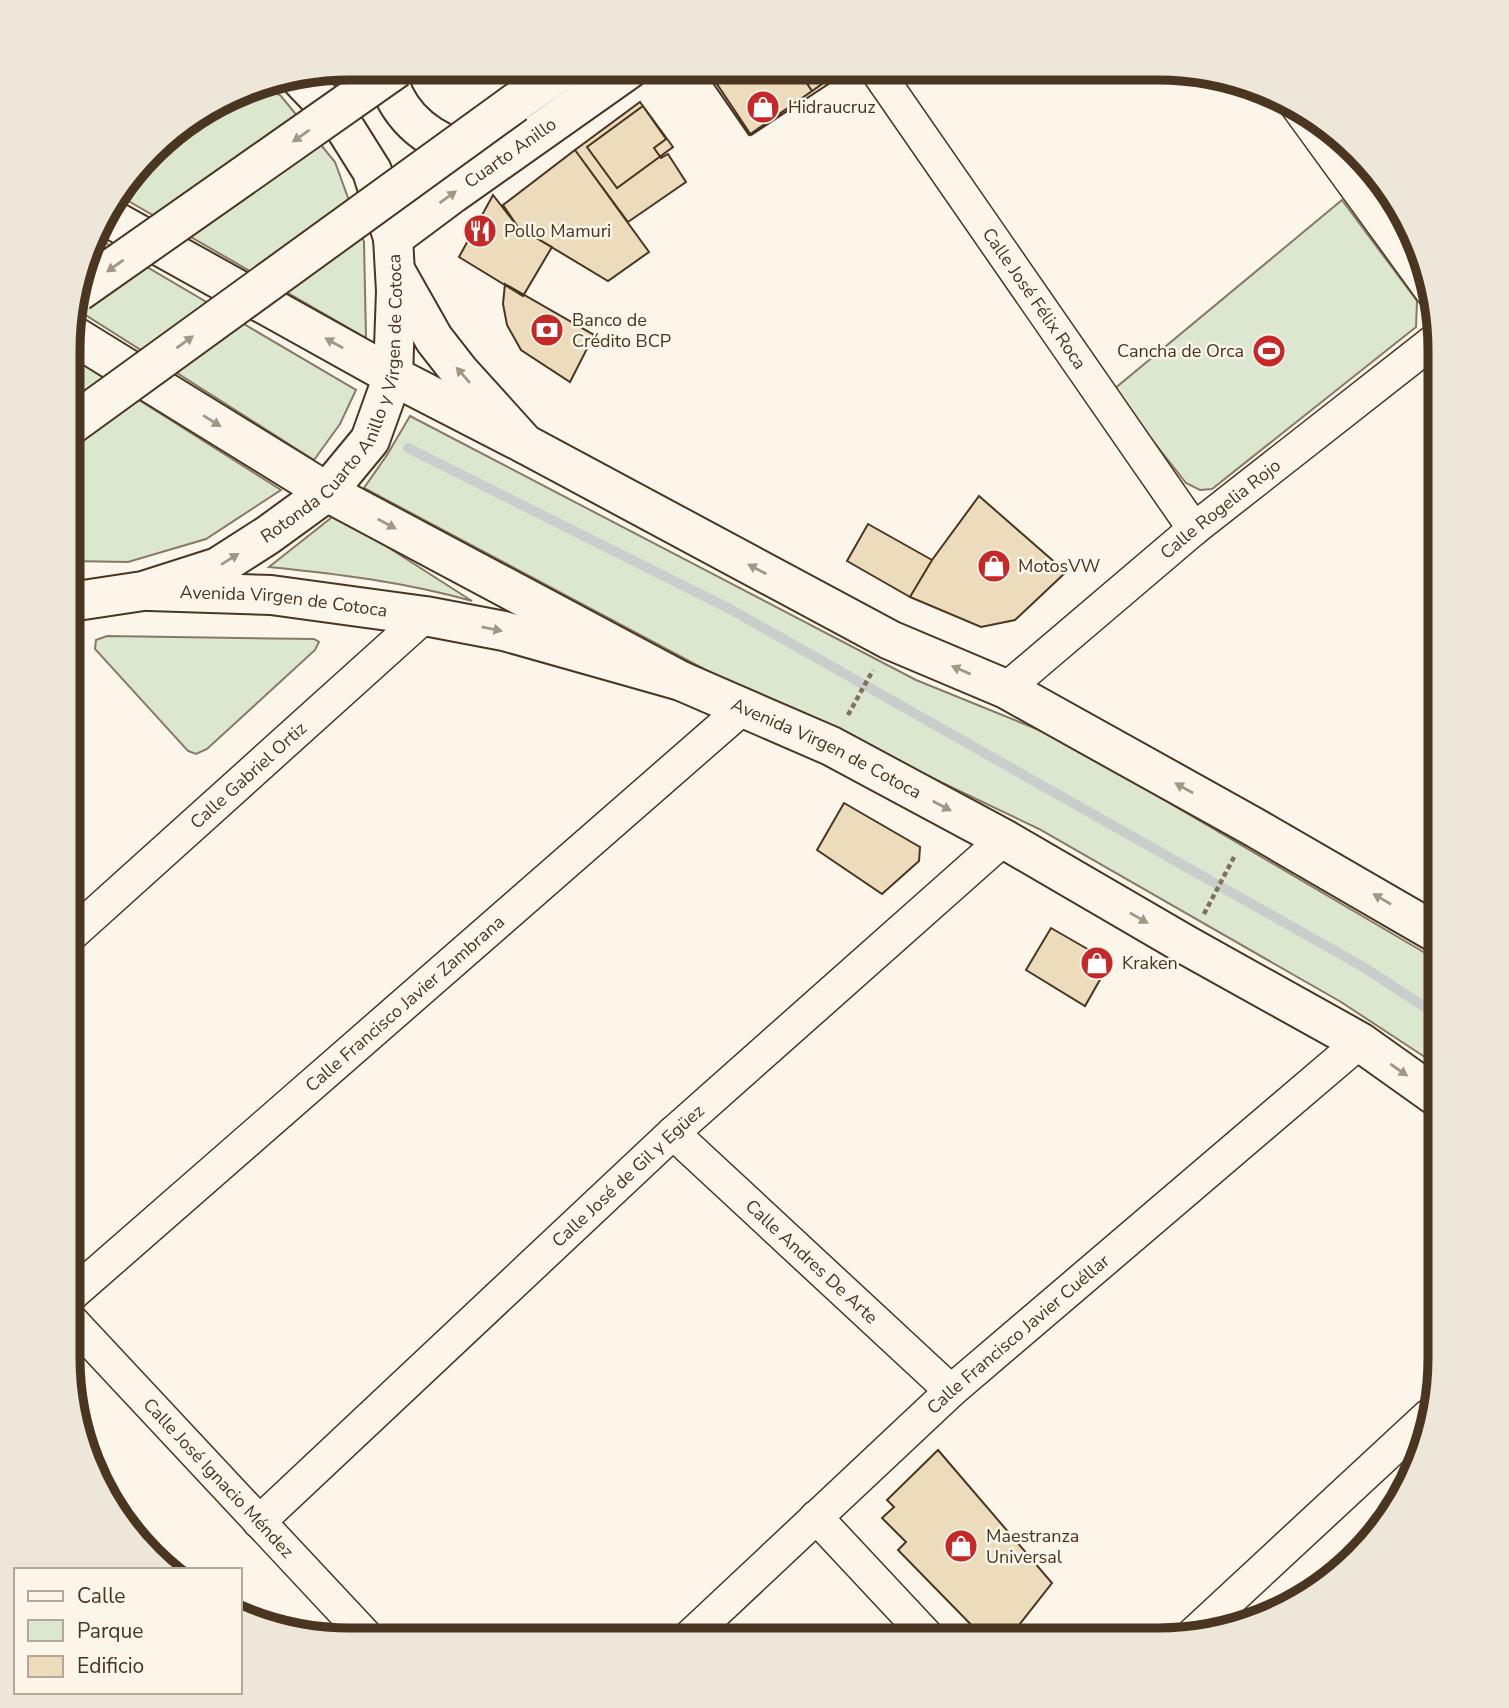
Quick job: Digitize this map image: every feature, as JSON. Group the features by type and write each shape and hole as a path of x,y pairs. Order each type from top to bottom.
{"main road":[{"path":"89,284 378,81"},
{"path":"390,81 394,94 413,122 439,142 471,151 504,150 537,134"},
{"path":"80,418 547,81"},
{"name":"Cuarto Anillo","path":"394,254 537,134 612,81"},
{"name":"Rotonda Cuarto Anillo y Virgen de Cotoca","path":"80,599 143,591 218,567 268,536 327,492 370,440 394,376 394,254 372,171 340,120 306,85"},
{"path":"114,220 394,376 890,640 1006,689 1429,928"},
{"path":"394,254 434,339 459,372 525,444"},
{"path":"81,340 327,492 681,681"},
{"name":"Avenida Virgen de Cotoca","path":"143,591 271,595 425,615 504,631 681,681 831,746 1004,839 1185,945 1360,1042 1429,1091"}],"street":[{"name":"Calle José Félix Roca","path":"884,81 1194,529"},
{"path":"1314,129 1416,270"},
{"name":"Calle Rogelia Rojo","path":"1006,689 1194,529 1429,345"},
{"name":"Calle Gabriel Ortiz","path":"80,927 425,615"},
{"name":"Calle Francisco Javier Zambrana","path":"80,1287 742,709"},
{"name":"Calle José de Gil y Egüez","path":"259,1522 673,1133 1004,839"},
{"name":"Calle Francisco Javier Cuéllar","path":"700,1627 951,1391 1360,1042"},
{"name":"Calle Andres De Arte","path":"673,1133 951,1391"},
{"name":"Calle José Ignacio Méndez","path":"80,1330 259,1522 350,1627"},
{"path":"1205,1623 1420,1423"},
{"path":"816,1517 919,1627"}],"path":[{"path":"845,720 876,665"},
{"path":"1199,922 1236,855"}],"green space":[{"path":"274,92 281,96 335,162 364,242 366,338 126,200 159,159 186,136 231,108"},
{"path":"1342,200 1417,301 1416,327 1212,489 1200,490 1186,483 1113,390"},
{"path":"103,241 356,390 340,424 314,460 83,314 90,280"},
{"path":"80,363 281,490 206,539 128,562 80,561"},
{"path":"410,416 916,680 1059,738 1429,955 1429,1060 1341,1002 1039,829 704,669 364,488"},
{"path":"336,514 472,601 371,580 269,567"},
{"path":"107,636 314,639 319,642 315,650 207,749 196,754 188,751 95,649 96,640"}],"building":[{"name":"Hidraucruz","path":"712,81 805,81 812,91 749,135"},
{"name":"Hidraucruz","path":"715,81 833,81 751,135"},
{"path":"805,81 826,81 812,91"},
{"path":"640,102 666,139 654,148 661,158 668,154 686,182 628,222 575,150"},
{"path":"643,106 673,147 617,188 587,147"},
{"path":"575,150 649,252 608,281 518,227 503,205"},
{"path":"493,195 518,227 552,247 523,296 459,257"},
{"name":"Banco de Crédito BCP","path":"505,284 594,335 570,382 521,350 507,325 503,304"},
{"name":"MotosVW","path":"979,496 1066,572 1015,620 981,627 910,597 932,560"},
{"path":"868,524 932,560 910,597 847,561"},
{"path":"844,803 920,847 919,861 882,894 817,850"},
{"path":"1051,928 1110,962 1085,1006 1026,970"},
{"name":"Maestranza Universal","path":"938,1450 1052,1583 1017,1627 973,1627 898,1550 906,1542 882,1518 894,1507 887,1500"}],"waterway":[{"path":"408,448 730,609 1365,968 1429,1010"}],"place":[{"name":"Hidraucruz","path":"763,107"},
{"name":"Pollo Mamuri","path":"480,231"},
{"name":"Banco de Crédito BCP","path":"547,330"},
{"name":"Cancha de Orca","path":"1269,351"},
{"name":"MotosVW","path":"994,566"},
{"name":"Kraken","path":"1097,963"},
{"name":"Maestranza Universal","path":"961,1546"}]}
